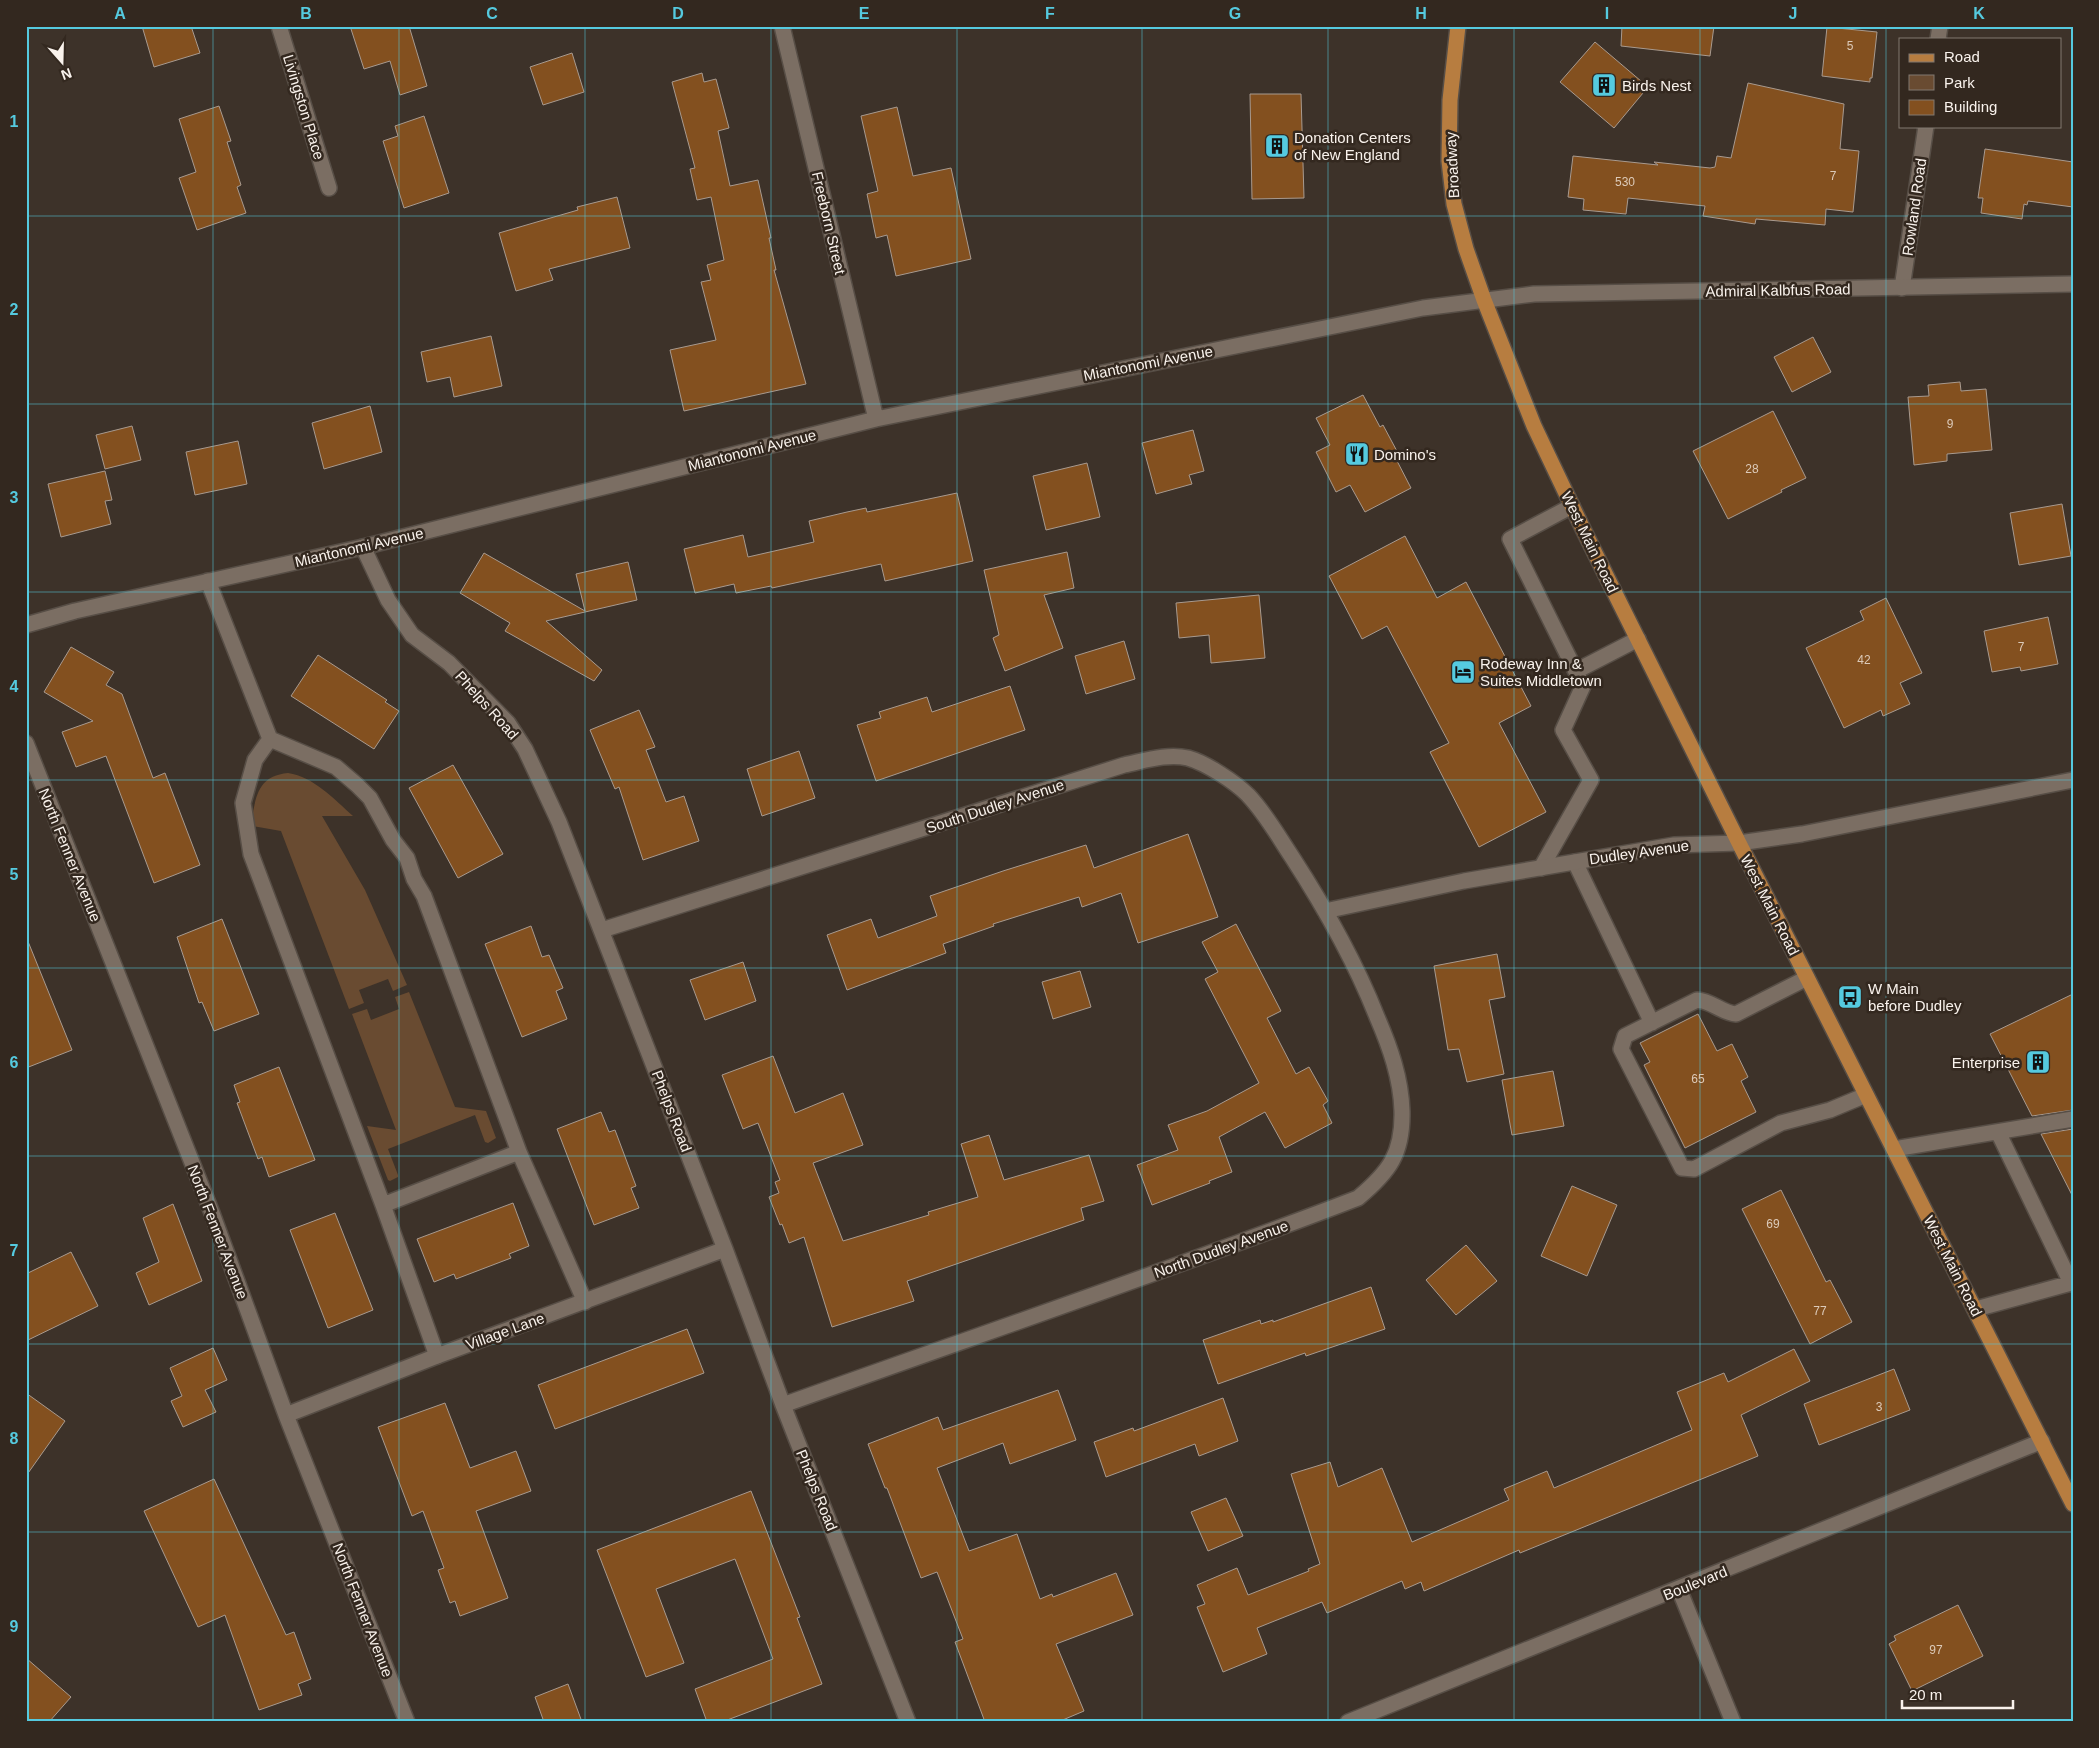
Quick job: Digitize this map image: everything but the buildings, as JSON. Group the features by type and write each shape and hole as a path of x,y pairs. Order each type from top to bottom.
{"main road":[{"name":"Broadway","path":"1458,26 1450,100 1449,161 1454,204 1466,249 1484,300"},
{"name":"West Main Road","path":"1484,300 1534,426 1572,506 1739,843 2073,1504"}],"street":[{"name":"Livingston Place","path":"279,26 328,188"},
{"name":"Freeborn Street","path":"782,26 876,419"},
{"name":"Rowland Road","path":"1902,288 1926,128"},
{"name":"Admiral Kalbfus Road","path":"1484,300 1534,294 2073,284"},
{"name":"Miantonomi Avenue","path":"26,625 75,611 363,547 876,419 1423,308 1484,300"},
{"path":"1541,868 1591,780 1563,730 1583,686 1510,539 1572,506"},
{"name":"Phelps Road","path":"363,547 388,600 412,635 471,683 508,723 525,749 559,822 725,1249 783,1405 908,1722"},
{"path":"208,581 270,739 336,767 357,785 370,798 393,840 407,858 414,879 424,896 518,1152 585,1302"},
{"path":"1576,671 1638,639"},
{"path":"270,739 255,760 244,803 251,854 383,1205 437,1356"},
{"name":"North Fenner Avenue","path":"26,743 212,1213 286,1416 407,1722"},
{"name":"South Dudley Avenue","path":"602,930 1124,765 1178,756 1189,758 1216,771 1248,794 1276,831 1325,912"},
{"name":"Dudley Avenue","path":"1325,912 1464,880 1674,845 1739,843 1802,834 2073,780"},
{"path":"1575,862 1652,1023"},
{"name":"North Dudley Avenue","path":"783,1405 1038,1313 1219,1251 1358,1198 1376,1182 1394,1161 1398,1144 1402,1112 1399,1083 1392,1053 1373,1006 1346,948 1325,912"},
{"path":"1807,978 1736,1014 1728,1014 1706,1000 1697,1000 1625,1036 1621,1049 1682,1168 1694,1169 1781,1123 1830,1110 1866,1094"},
{"path":"1894,1149 2073,1119"},
{"path":"1976,1309 2072,1283 1998,1132"},
{"path":"383,1205 518,1152"},
{"name":"Village Lane","path":"286,1416 437,1356 725,1249"},
{"name":"Boulevard","path":"1348,1722 2042,1441"},
{"path":"1679,1589 1733,1722"}],"green space":[{"path":"288,773 297,775 315,784 353,816 322,816 365,890 407,985 393,991 388,979 359,990 364,1003 349,1009 281,831 253,826 251,823 257,797 264,783 270,778"},
{"path":"409,992 455,1107 486,1111 496,1138 488,1143 485,1142 475,1115 388,1149 398,1175 398,1177 390,1181 367,1126 396,1130 352,1014 367,1009 371,1020 399,1009 395,997"}],"place":[{"name":"Birds Nest","path":"1604,85"},
{"name":"Donation Centers of New England","path":"1277,146"},
{"name":"Domino's","path":"1357,454"},
{"name":"Rodeway Inn & Suites Middletown","path":"1463,672"},
{"name":"W Main before Dudley","path":"1850,997"},
{"name":"Enterprise","path":"2038,1062"}]}
